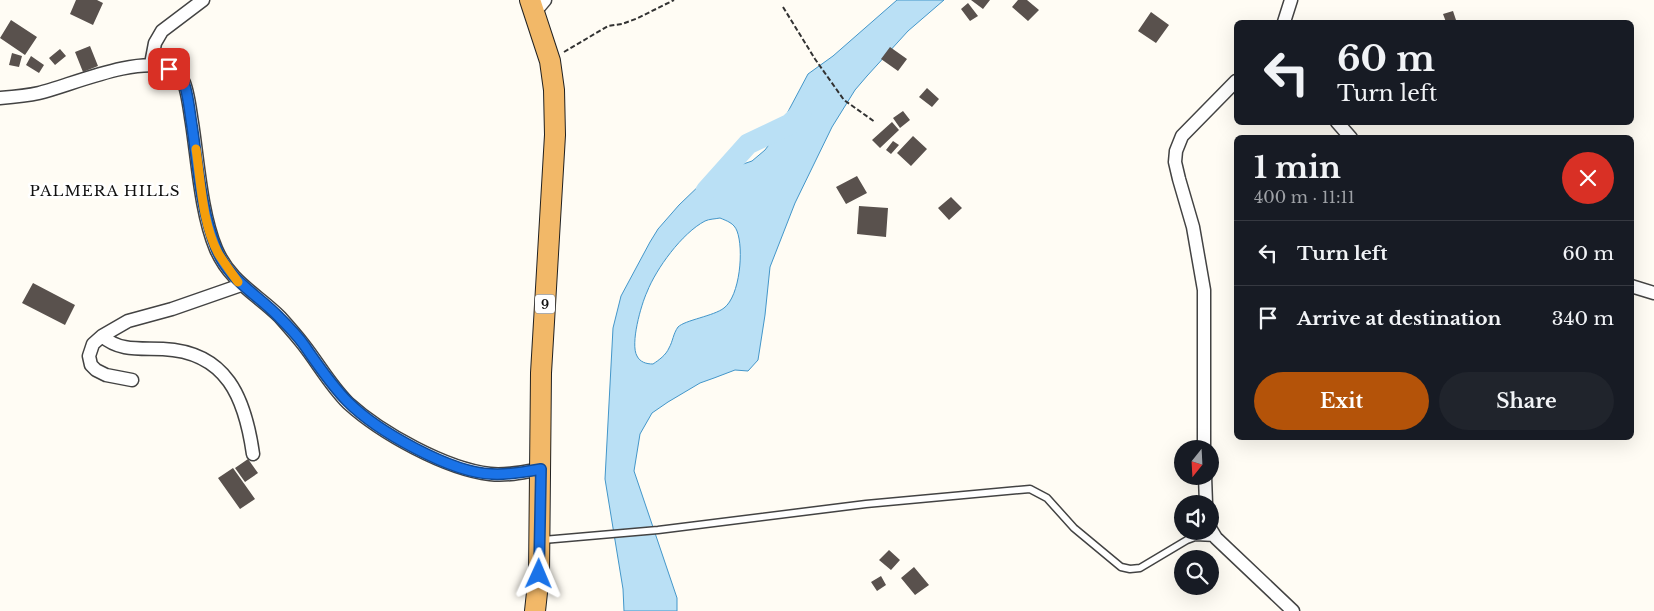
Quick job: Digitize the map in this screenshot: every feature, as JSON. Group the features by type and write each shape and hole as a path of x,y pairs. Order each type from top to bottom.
{"highway":[{"name":"9","path":"535,611 539,574 541,373 555,135 554,90 550,61 536,4"}],"street":[{"path":"151,64 155,43 162,31 203,0"},
{"path":"1285,20 1291,0"},
{"path":"0,98 38,93 111,72 151,64 169,69 183,81 189,104 208,226 217,251 226,267 241,285 278,316 303,343 325,376 349,403 394,436 416,449 457,467 491,474 541,469"},
{"path":"1204,440 1204,290 1193,227 1178,179 1175,162 1176,151 1182,136 1234,83"},
{"path":"1340,125 1348,135"},
{"path":"132,380 100,373 91,364 88,356 93,344 102,336 128,321 179,307 241,285"},
{"path":"1634,287 1654,293"},
{"path":"102,336 114,344 135,350 162,349 184,351 218,368 225,374 238,398 244,414 253,454"},
{"path":"1219,539 1293,611"}],"lane":[{"path":"539,540 611,535 866,504 1030,489 1047,498 1074,528 1121,567 1130,569 1140,568 1187,540"}],"path":[{"path":"550,61 599,30 638,18 674,0"},
{"path":"783,7 844,100 875,122"}],"water":[{"path":"897,0 944,0 908,31 867,76 855,90 832,127 795,203 770,267 758,360 748,371 735,370 700,383 668,402 652,413 640,434 634,471 677,598 677,611 624,611 623,589 605,479 613,328 621,296 658,229 679,205 705,180 720,172 752,161 765,150 774,138 808,74 833,56","holes":["720,218 736,228 739,239 739,272 734,293 724,308 678,327 668,351 653,364 642,361 638,358 635,350 637,324 651,283 671,252 688,234 705,221"]}],"building":[{"path":"76,0 97,0 103,3 93,25 70,14"},
{"path":"971,0 990,0 983,9"},
{"path":"1018,0 1027,0 1039,10 1028,21 1012,7"},
{"path":"968,3 978,16 970,21 961,9"},
{"path":"1453,11 1456,20 1445,20 1443,14"},
{"path":"1151,12 1169,25 1156,43 1138,31"},
{"path":"11,20 37,37 25,55 0,38"},
{"path":"90,46 98,66 83,72 75,52"},
{"path":"890,47 907,59 898,71 881,59"},
{"path":"60,49 66,56 55,65 49,58"},
{"path":"12,53 22,56 19,67 9,65"},
{"path":"31,56 44,65 39,73 26,65"},
{"path":"927,88 939,99 932,107 919,97"},
{"path":"903,111 910,120 900,128 893,118"},
{"path":"892,122 899,130 880,148 872,140"},
{"path":"913,136 927,149 911,166 897,153"},
{"path":"893,141 899,145 891,154 886,150"},
{"path":"857,176 867,193 846,204 836,187"},
{"path":"951,197 962,208 949,220 938,208"},
{"path":"859,206 888,208 886,237 857,234"},
{"path":"33,283 75,305 65,325 22,303"},
{"path":"248,459 258,473 245,482 235,468"},
{"path":"233,468 255,499 240,509 218,478"},
{"path":"889,550 900,560 891,570 879,560"},
{"path":"914,567 929,585 915,595 901,578"},
{"path":"881,576 886,585 877,591 871,582"}],"waterway":[{"path":"706,191 748,144 790,124 801,113"}],"slow traffic":[{"path":"196,149 208,226 217,251 226,267 238,282"}],"district":[{"name":"PALMERA HILLS","path":"105,190"}],"route":[{"path":"169,69 183,81 189,104 208,226 217,251 226,267 241,285 262,301 303,343 325,376 349,403 387,431 416,449 457,467 491,474 512,474 541,469 539,574"}]}
